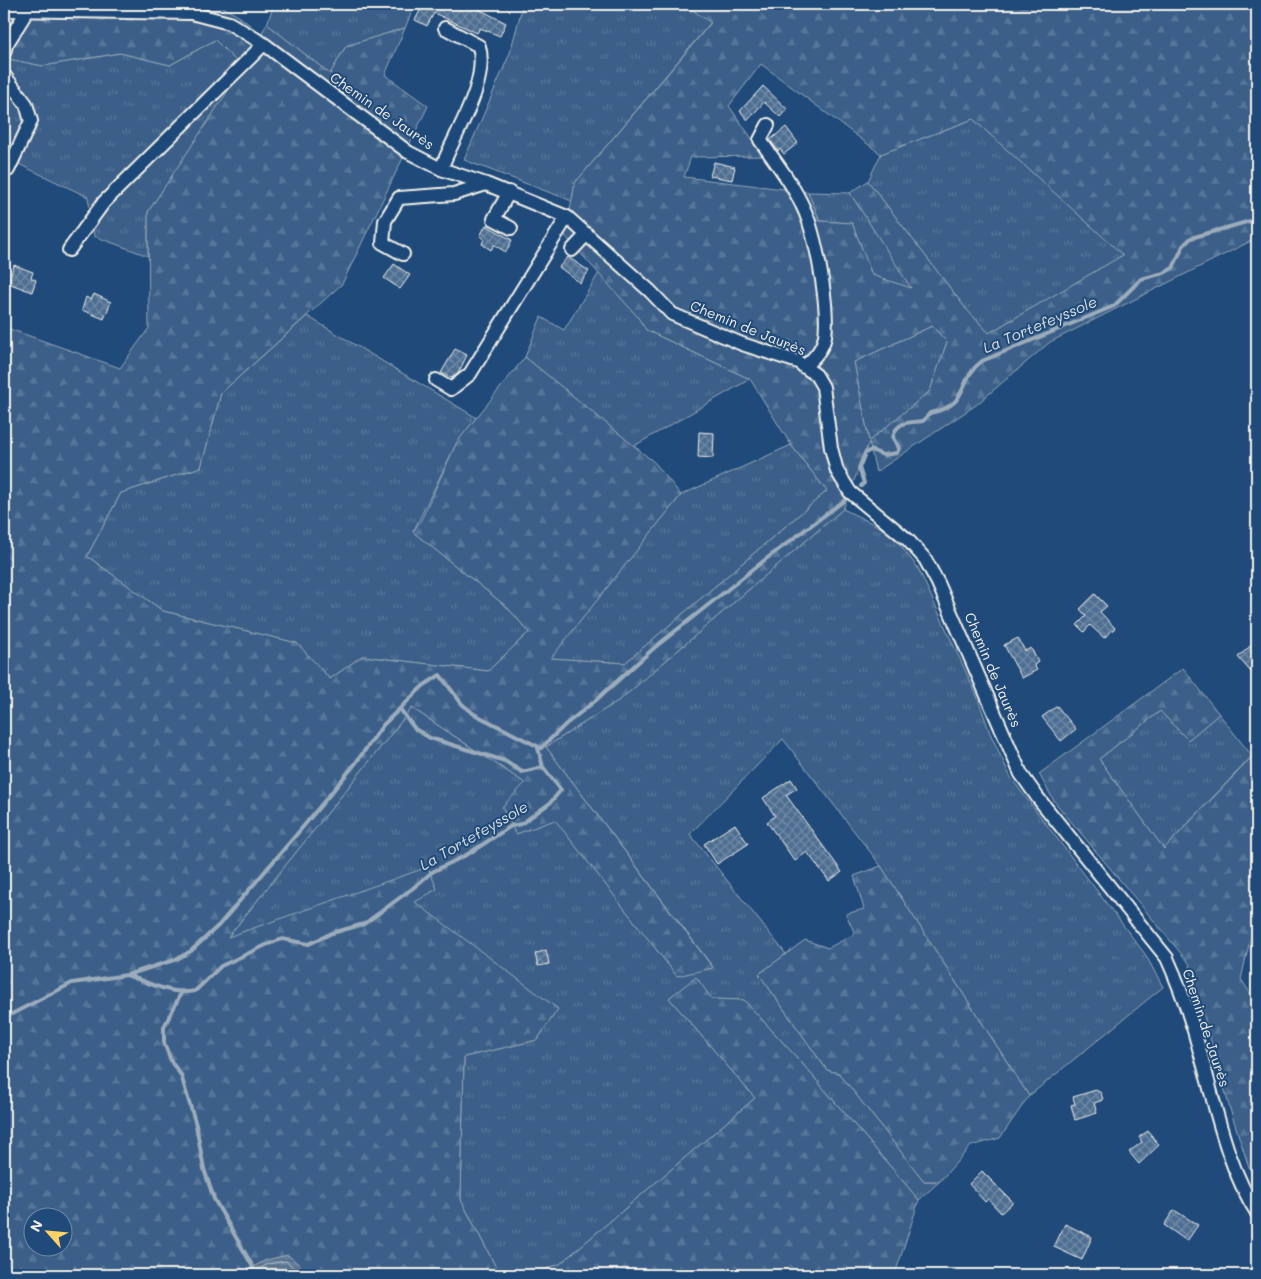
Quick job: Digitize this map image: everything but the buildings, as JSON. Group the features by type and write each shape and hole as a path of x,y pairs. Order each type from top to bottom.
{"street":[{"name":"Chemin de Jaurès","path":"4,10 163,8 191,12 229,23 264,44 408,152 441,169 509,192 567,217 672,314 742,344 798,362 816,375 823,387 831,448 837,471 850,492 908,540 925,559 938,583 1021,774 1038,798 1167,958 1180,987 1202,1058 1230,1161 1247,1197 1257,1213"},
{"path":"4,53 6,46 27,11"},
{"path":"441,169 473,98 482,56 479,46 445,28"},
{"path":"69,250 104,202 264,44"},
{"path":"4,75 26,104 31,121 8,170"},
{"path":"768,125 760,140 784,174 809,222 825,301 825,337 817,356 804,367"},
{"path":"403,254 383,243 385,221 399,198 454,194 486,184"},
{"path":"509,192 494,219 511,228"},
{"path":"436,380 451,389 470,374 567,217"},
{"path":"572,250 587,234"}],"path":[{"path":"1257,716 1255,728 1257,737"}],"green space":[{"path":"4,4 218,4 240,17 261,34 267,24 330,74 346,46 405,28 385,75 428,106 342,284 221,393 201,467 121,493 87,556 163,611 297,643 330,679 362,656 488,671 529,632 507,607 413,532 421,520 457,442 525,357 655,463 681,495 551,658 625,663 827,491 791,445 750,379 646,330 637,316 565,236 575,183 711,23 684,4 1257,4 1257,238 1050,342 976,405 876,472 869,442 843,509 621,699 546,747 713,968 677,976 555,820 516,834 502,807 525,783 412,708 228,937 428,867 437,889 415,902 558,1009 537,1040 464,1057 461,1200 500,1275 4,1275 4,327 120,368 149,328 148,212 243,68 215,40 170,65 120,53 43,66 4,58","holes":["761,64 881,154 973,119 1123,255 989,333 967,310 868,181 850,193 911,288 872,275 852,223 820,221 808,192 684,177 691,157 764,156 729,106","932,326 947,342 930,391 869,441 854,362"]},
{"path":"274,4 415,4 405,28 346,46 330,74 267,24"},
{"path":"523,4 684,4 711,22 575,183 572,201 464,160 510,53"},
{"path":"215,40 244,68 148,212 148,256 94,236 88,197 4,157 4,58 43,66 120,53 170,65"},
{"path":"973,119 1124,255 989,333 967,310 868,181 881,154"},
{"path":"808,192 850,193 912,289 872,275 852,223 820,221"},
{"path":"599,273 638,316 646,330 750,379 634,446 525,357 541,317 564,330"},
{"path":"307,316 477,418 457,442 413,532 507,607 529,632 488,671 362,656 330,679 296,643 163,611 87,556 121,493 201,467 221,393"},
{"path":"932,326 947,342 930,391 869,441 854,362"},
{"path":"791,445 827,491 625,663 550,658 681,495"},
{"path":"843,509 880,527 893,536 918,568 977,696 990,733 1011,778 1145,954 1163,987 1029,1096 881,866 783,739 690,834 786,954 759,974 827,1070 839,1073 924,1181 940,1181 919,1200 799,1060 744,1000 711,999 696,978 669,998 755,1098 560,1264 529,1275 500,1275 461,1200 464,1057 537,1040 558,1009 414,902 227,938 412,708 525,783 516,834 555,819 677,976 713,967 546,747 621,699"},
{"path":"1183,668 1219,714 1188,740 1160,711 1099,759 1164,849 1257,752 1257,920 1254,923 1241,979 1257,1004 1257,1192 1230,1109 1189,963 1054,801 1039,774"},
{"path":"1160,711 1188,740 1219,714 1252,756 1164,849 1099,759"},
{"path":"881,866 1029,1096 1000,1138 971,1146 940,1181 924,1181 839,1073 827,1070 759,974 805,940 828,948 855,934 846,914 864,909 854,876"},
{"path":"696,977 712,999 744,1000 799,1060 919,1200 897,1268 890,1275 529,1275 560,1264 755,1098 669,998"}],"water":[{"path":"288,1255 308,1275 226,1275 244,1272 266,1260"}],"waterway":[{"name":"La Tortefeyssole","path":"861,486 864,483 859,468 865,453 871,450 883,455 897,453 899,448 893,438 897,428 900,425 923,421 930,413 952,404 962,392 969,376 982,361 1114,306 1141,279 1164,273 1173,268 1183,246 1191,238 1257,219"},
{"name":"La Tortefeyssole","path":"4,1018 72,983 127,975 177,959 191,951 219,925 302,828 355,764 383,725 423,686 440,675 462,704 474,714 541,748 654,648 766,559 845,500"},
{"name":"La Tortefeyssole","path":"400,709 415,729 430,738 505,761 522,772 543,767"},
{"name":"La Tortefeyssole","path":"127,975 169,990 178,992 195,991 221,966 266,945 282,939 309,944 332,933 364,924 432,872 468,854 511,826 521,824 550,803 561,790 543,767 538,748"},
{"path":"182,991 164,1027 164,1043 172,1063 181,1075 196,1125 204,1169 214,1199 253,1267 254,1275"}]}
